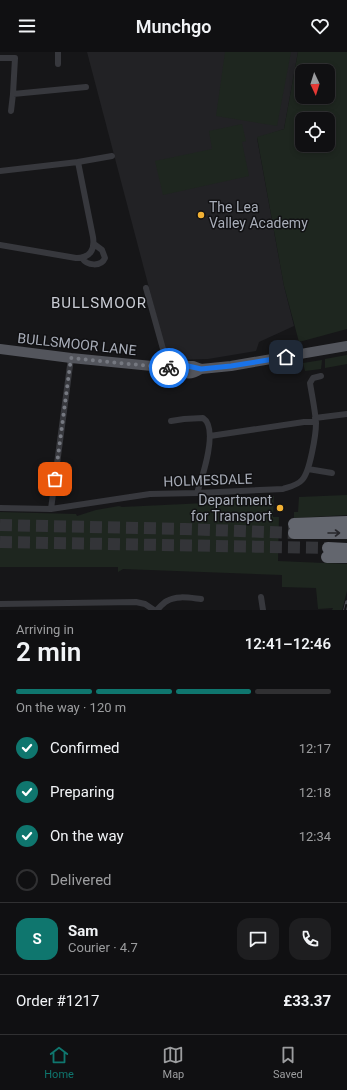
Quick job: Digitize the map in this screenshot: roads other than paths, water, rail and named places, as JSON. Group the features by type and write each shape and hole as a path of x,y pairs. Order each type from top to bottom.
{"highway":[{"path":"347,522 294,528 347,533"},
{"path":"347,549 327,552 347,557"}],"main road":[{"name":"BULLSMOOR LANE","path":"0,349 174,369 181,366 188,366 201,369 231,366 347,346"}],"street":[{"path":"58,52 58,64"},
{"path":"0,58 15,55 11,111"},
{"path":"13,94 86,87"},
{"path":"0,171 78,162 112,156"},
{"path":"0,245 76,258 82,258 92,252 94,237 78,162"},
{"path":"82,258 89,264 98,264 103,261 105,258 104,254 100,248 94,244"},
{"path":"146,288 163,349 162,367"},
{"path":"51,509 71,358"},
{"name":"HOLMESDALE","path":"0,508 51,509 150,494 283,489 294,485 303,480 308,469 315,434 315,420 310,383 313,378 321,376"},
{"path":"210,436 347,414"},
{"path":"171,422 184,419 203,418 208,422 210,436 205,467 197,493"},
{"path":"308,469 332,473"},
{"path":"261,597 263,610"},
{"path":"158,610 165,602 172,599 201,599"},
{"path":"0,604 129,602 145,604 154,610"},
{"path":"74,603 74,610"}],"tunnel":[{"path":"0,525 294,533"},
{"path":"0,542 328,548"}],"railway":[{"path":"345,610 347,602"}],"place":[{"name":"The Lea Valley Academy","path":"201,215"},
{"name":"Department for Transport","path":"280,508"}],"district":[{"name":"BULLSMOOR","path":"99,303"}]}
